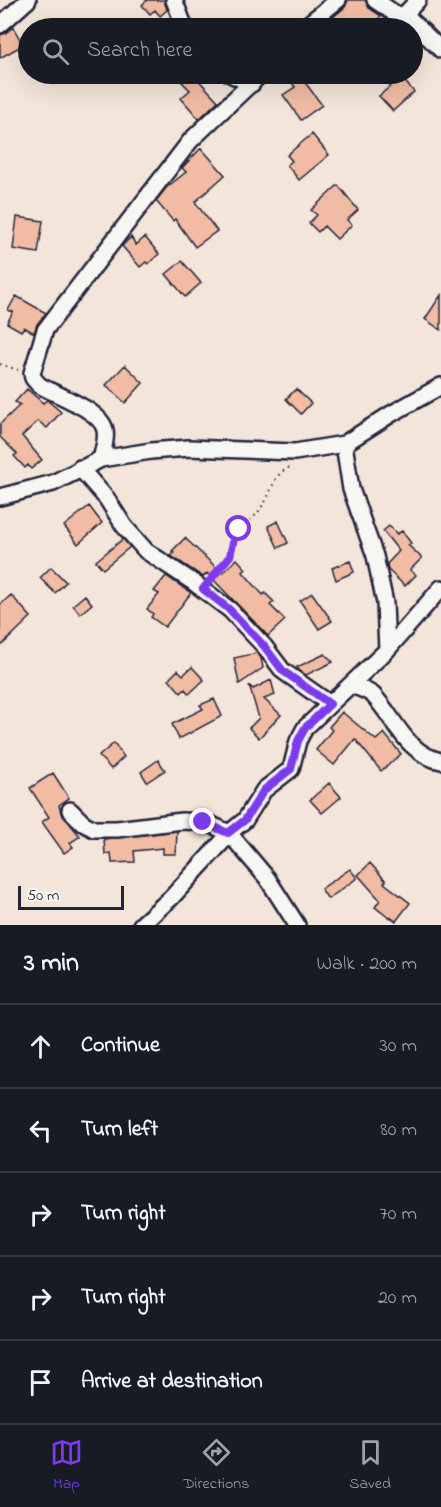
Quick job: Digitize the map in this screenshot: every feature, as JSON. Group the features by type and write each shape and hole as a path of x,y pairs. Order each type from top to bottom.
{"street":[{"path":"0,25 28,0"},
{"path":"174,0 181,18"},
{"path":"316,18 338,0"},
{"path":"375,0 397,15 405,14 418,0"},
{"path":"405,14 409,18"},
{"path":"423,32 441,50"},
{"path":"101,459 106,439 101,421 94,414 39,385 32,375 45,330 191,140 252,84"},
{"path":"0,497 53,483 101,459 151,451 188,448 295,452 344,444 441,386"},
{"path":"344,444 351,489 375,556 385,603 387,650"},
{"path":"80,468 107,499 124,526 147,551 230,610 264,646 283,671 330,704"},
{"path":"141,925 171,898 245,820 264,790 291,769 298,741 305,728 387,650 441,588"},
{"path":"351,685 372,694 407,740 426,755 441,761"},
{"path":"70,810 83,823 94,829 117,829 182,821 203,822 230,835 267,878 297,925"}],"path":[{"path":"0,364 32,375"},
{"path":"203,589 227,562 235,534 257,514 278,476 296,464"}],"building":[{"path":"147,0 164,0 167,10 160,16 155,10 150,14 142,5"},
{"path":"348,0 365,0 369,8 381,16 379,18 332,18 345,7"},
{"path":"13,27 18,36 18,48 0,58 0,35"},
{"path":"184,84 202,84 218,101 199,119 181,98 190,90"},
{"path":"293,84 306,84 322,105 301,120 283,95 295,87"},
{"path":"393,84 407,84 414,92 393,111 379,96"},
{"path":"312,134 329,155 299,180 287,165 292,161 287,155"},
{"path":"201,148 225,175 195,202 217,231 195,247 175,219 173,221 156,201 166,188 186,172 182,168"},
{"path":"338,185 358,210 347,220 352,225 337,239 324,226 318,232 309,223 317,215 311,210"},
{"path":"17,217 43,221 38,253 13,249"},
{"path":"131,237 136,245 145,237 159,254 148,264 146,262 140,267 122,246"},
{"path":"182,261 201,283 185,297 166,274"},
{"path":"441,295 441,330 425,319"},
{"path":"16,296 46,313 37,324 34,333 24,327 21,331 7,323 13,312 8,310"},
{"path":"125,365 143,383 125,403 106,385"},
{"path":"27,389 43,403 47,400 61,412 47,428 38,421 22,436 42,460 31,469 28,465 25,468 14,456 17,454 0,437 0,424 20,405 15,402"},
{"path":"296,389 311,403 301,414 286,399"},
{"path":"89,506 102,523 78,544 64,526"},
{"path":"278,521 288,543 278,548 268,526"},
{"path":"389,526 397,534 402,531 411,543 408,545 422,558 410,570 416,575 405,586 388,570 387,564 399,551 383,531"},
{"path":"185,538 222,573 237,559 246,569 243,572 263,595 265,593 274,602 270,605 285,620 268,636 207,573 203,577 171,556 174,553 172,551"},
{"path":"123,539 130,547 103,569 96,561"},
{"path":"350,561 354,572 336,580 332,568"},
{"path":"51,567 66,582 55,593 40,578"},
{"path":"166,576 191,593 165,627 151,617 153,614 147,609 159,594 154,591"},
{"path":"312,593 332,621 319,629 300,601"},
{"path":"11,595 31,617 0,647 0,605"},
{"path":"85,595 92,604 80,614 73,605"},
{"path":"257,653 261,658 263,668 239,684 234,658"},
{"path":"325,654 333,662 306,675 297,667"},
{"path":"192,667 204,680 189,694 185,689 181,693 169,679 178,670 183,675"},
{"path":"271,680 275,695 264,699 281,715 259,738 249,728 259,718 249,685 253,689"},
{"path":"214,699 222,716 179,739 172,724 203,709 200,705"},
{"path":"342,712 376,740 384,733 401,754 381,771 355,739 334,765 316,750 332,730 329,727"},
{"path":"114,743 124,757 111,769 99,756"},
{"path":"158,760 165,770 147,782 141,772"},
{"path":"53,773 69,798 59,805 61,813 80,836 70,843 73,847 64,853 42,822 49,817 30,788"},
{"path":"329,783 341,797 322,813 310,800"},
{"path":"177,831 176,854 163,854 163,848 134,851 135,862 112,863 111,853 105,854 104,839"},
{"path":"370,863 386,881 384,883 410,903 396,921 375,907 380,900 358,875"},
{"path":"350,869 357,878 328,899 321,889"}],"route":[{"path":"203,822 228,833 237,828 245,820 258,796 291,769 298,741 305,728 330,704 283,671 245,625 203,589 227,562 235,534 239,529"}]}
